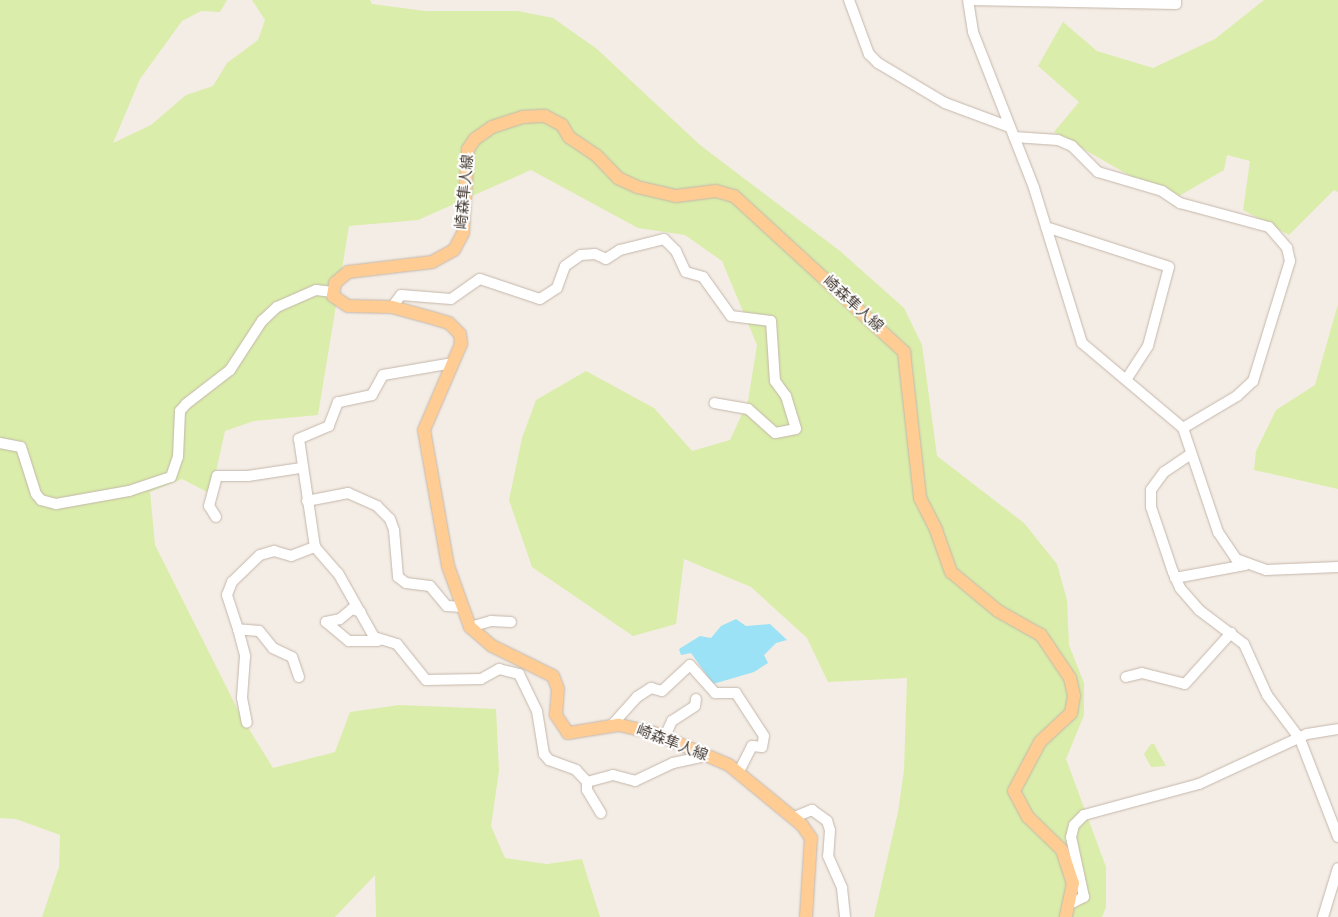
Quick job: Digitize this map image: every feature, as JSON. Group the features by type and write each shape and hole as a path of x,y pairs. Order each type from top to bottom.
{"main road":[{"name":"崎森隼人線","path":"806,917 811,838 792,818 739,772 641,728 611,726 578,733 564,730 556,715 558,689 553,676 492,646 470,627 448,566 424,430 461,344 454,327 392,307 348,306 336,299 333,292 334,283 348,272 432,262 454,250 462,233 468,149 483,131 523,117 545,116 562,125 569,137 596,155 618,178 637,187 676,196 726,193 744,201 904,352 920,498 951,572 998,612 1041,635 1070,678 1074,696 1072,713 1040,742 1014,792 1028,817 1062,850 1073,882 1067,911"}],"street":[{"path":"849,0 869,54 878,63 945,103 1010,127"},
{"path":"1176,0 1176,4 968,0 973,32 1014,137 1046,227 1076,331 1082,343 1183,428 1218,532 1229,551 1245,565"},
{"path":"1014,137 1058,140 1072,146 1098,172 1162,191 1180,203 1268,227 1287,248 1290,260 1253,380 1237,396 1183,428"},
{"path":"1046,227 1169,267 1148,346 1126,380"},
{"path":"392,307 401,295 451,298 480,278 522,290 530,298 549,297 557,288 565,266 573,258 589,254 606,259 620,250 664,239 676,251 686,272 703,277 731,316 771,321 775,381 786,396 796,429 776,433 748,409 715,403"},
{"path":"0,443 21,448 36,494 40,500 56,504 129,490 171,476 177,462 180,411 186,404 230,370 262,321 277,307 316,290 333,292"},
{"path":"378,641 338,574 315,546 301,468 299,439 329,426 338,402 372,395 383,375 453,364"},
{"path":"1191,454 1164,472 1150,497 1175,578 1199,610 1244,644 1267,695 1300,739 1338,837"},
{"path":"216,516 209,506 217,476 248,476 301,468"},
{"path":"307,501 348,493 377,506 390,519 394,530 398,577 406,583 430,586 447,606 462,607"},
{"path":"247,723 242,698 245,656 227,595 232,582 268,551 291,556 315,546"},
{"path":"1175,578 1245,565 1266,570 1338,567"},
{"path":"361,612 352,609 340,619 326,622 349,641 378,641 397,644 426,680 481,679 499,669 519,674 537,711 544,754 549,760 576,770 587,782 587,790 601,813"},
{"path":"470,627 491,621 511,622"},
{"path":"238,629 259,631 273,648 292,657 299,677"},
{"path":"1126,677 1142,673 1185,684 1230,633"},
{"path":"611,726 637,697 651,688 662,691 690,665 715,693 736,692 764,736 762,747 752,746 739,772"},
{"path":"664,738 672,721 695,706 696,700"},
{"path":"1067,911 1084,897 1071,837 1074,826 1084,815 1199,784 1320,730 1338,729"},
{"path":"587,782 613,775 635,781 673,763 705,756"},
{"path":"792,818 802,811 812,810 826,821 830,830 828,856 842,888 845,917"},
{"path":"1324,917 1338,868"}],"green space":[{"path":"0,0 227,0 220,12 201,11 182,21 140,79 113,143 151,125 186,95 213,86 227,63 258,40 265,20 252,0 370,0 372,4 425,11 518,11 553,18 597,49 700,145 840,251 904,308 922,345 937,456 1024,523 1057,564 1067,600 1069,645 1084,683 1084,715 1066,759 1106,867 1106,907 1102,917 874,917 898,812 904,770 907,678 828,682 807,638 751,587 684,559 676,624 633,636 532,567 509,500 522,438 536,400 586,371 654,408 692,451 730,440 748,401 757,345 722,261 685,235 638,228 531,170 418,220 349,226 318,415 254,421 225,431 211,494 182,479 150,492 155,545 241,716 273,768 335,752 350,712 399,705 496,709 499,771 491,826 505,858 547,864 582,859 600,917 376,917 375,875 335,917 42,917 59,867 60,835 16,819 0,818"},
{"path":"1264,0 1338,0 1338,192 1334,190 1289,235 1243,210 1250,161 1227,155 1224,170 1172,200 1054,132 1079,102 1038,66 1063,22 1097,51 1153,68 1215,39"},
{"path":"1338,304 1338,489 1254,470 1256,451 1276,410 1315,385"},
{"path":"1151,744 1154,744 1166,766 1151,767 1144,754"}],"water":[{"path":"736,619 746,626 770,624 787,640 776,643 764,655 768,663 754,672 713,684 691,653 681,655 679,649 700,636 711,638 721,626"}]}
